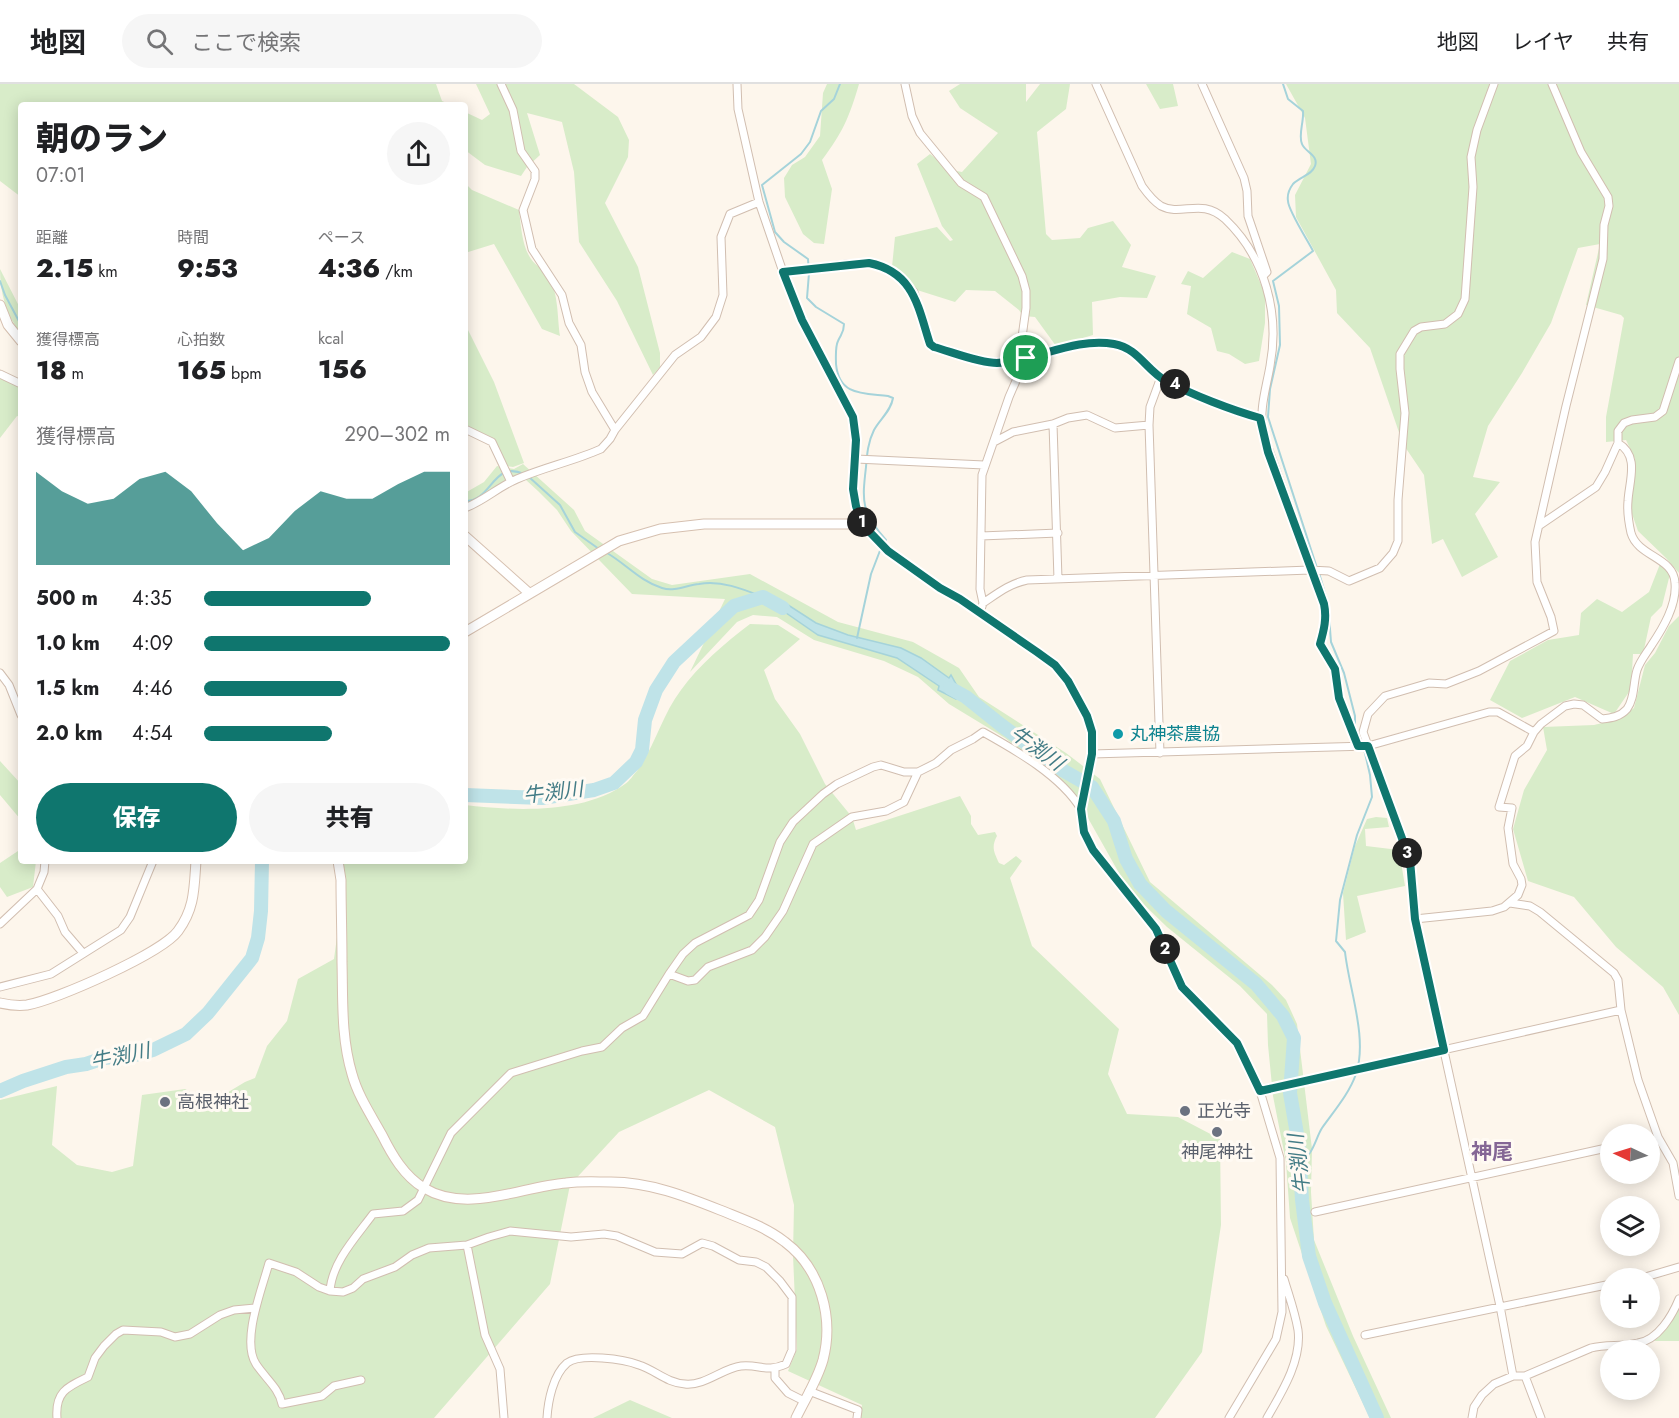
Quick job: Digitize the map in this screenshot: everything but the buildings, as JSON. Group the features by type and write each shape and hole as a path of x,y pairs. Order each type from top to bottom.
{"street":[{"path":"501,84 513,110 521,152 535,171 535,179 523,210 532,249 562,295 569,323 582,345 585,372 592,392 615,430"},
{"path":"737,84 738,109 759,202 783,272 802,320 853,417 856,428 853,489 862,524 888,551 1055,665 1068,681 1087,716 1092,732 1092,754 1081,809 1084,832 1093,850 1156,929 1182,987 1237,1043 1260,1091 1280,1158 1282,1312 1276,1339 1229,1418"},
{"path":"905,84 910,109 920,133 961,183 984,197 1022,276 1026,291 1022,337 1026,358 982,475 980,589 983,603 980,613"},
{"path":"1096,84 1142,186 1149,195 1162,207 1209,208 1225,219 1246,245 1263,276 1270,296 1273,342 1260,418 1268,452 1326,613 1320,644 1335,669 1339,698 1358,746"},
{"path":"1202,84 1244,178 1248,216 1267,272 1263,276"},
{"path":"983,603 1016,582 1310,570 1329,571 1350,581 1380,568 1393,553 1398,541 1398,500 1406,413 1400,354 1414,331 1420,327 1445,324 1458,314 1465,299 1473,187 1471,157 1477,130 1494,84"},
{"path":"1513,1376 1500,1306 1415,919 1410,860 1363,732 1368,714 1385,696 1430,682 1446,684 1479,671 1554,631 1537,582 1535,552 1569,395 1603,259 1604,225 1609,206 1608,197 1581,152 1552,84"},
{"path":"468,507 481,502 495,490 511,482 601,449 610,440 615,430 675,356 701,337 716,317 723,295 721,237 730,214 759,202"},
{"path":"783,272 847,264 876,264 900,277 914,292 930,344 934,347 994,363 1080,345 1113,344 1125,347 1137,354 1161,377 1260,418"},
{"path":"0,305 8,325 18,337"},
{"path":"1540,525 1596,487 1618,443 1618,430 1624,423 1655,417 1663,411 1679,361"},
{"path":"0,374 18,383"},
{"path":"1160,753 1156,576 1149,425 1150,407 1161,377"},
{"path":"994,442 1013,432 1086,415 1115,428 1149,425"},
{"path":"1053,424 1058,579"},
{"path":"468,430 492,442 511,482"},
{"path":"1415,919 1492,911 1510,903 1518,895 1522,885 1513,864 1508,828 1512,808 1499,807 1515,756 1527,746 1534,732 1564,706 1583,705 1602,719 1614,718 1624,712 1631,702 1637,669 1672,605 1675,582 1673,572 1667,564 1634,541 1628,503 1632,469 1629,453 1618,443"},
{"path":"856,459 984,465"},
{"path":"468,630 619,541 660,529 704,524 862,524"},
{"path":"981,536 1058,533"},
{"path":"468,539 529,593"},
{"path":"0,673 9,685 18,708"},
{"path":"1092,754 1368,746 1489,712 1498,712 1534,732"},
{"path":"330,1291 331,1278 338,1263 373,1214 403,1211 418,1200 451,1132 511,1073 582,1051 603,1047 622,1028 644,1016 669,974 695,942 749,915 759,900 780,842 793,822 837,784 881,765 904,772 918,772 936,764 951,750 983,732 1056,780 1069,791 1081,809"},
{"path":"669,974 688,981 695,980 708,967 752,950 765,937 783,911 813,844 852,817 886,811 904,802 918,772"},
{"path":"0,924 37,889 45,864"},
{"path":"0,987 51,974 121,930 130,917 152,864"},
{"path":"0,1004 25,1005 45,1001 87,984 163,945 177,932 190,911 193,903 196,864"},
{"path":"338,864 341,880 343,1023 350,1066 357,1090 394,1157 407,1174 424,1188 448,1196 485,1198 565,1183 638,1184 662,1189 705,1204 768,1230 795,1250 818,1284 827,1317 823,1358 796,1418"},
{"path":"37,889 58,916 65,932 83,953"},
{"path":"1510,903 1530,906 1540,912 1614,973 1621,991 1621,1010 1641,1092 1653,1124"},
{"path":"1260,1091 1621,1010"},
{"path":"1660,1140 1673,1163 1679,1196"},
{"path":"1315,1212 1600,1150"},
{"path":"361,1380 334,1386 322,1396 282,1404 280,1396 255,1363 250,1342 255,1308 269,1263 296,1272 319,1287 343,1292 353,1288 363,1279 395,1267 412,1255 429,1248 467,1245 510,1231 572,1237 604,1234 617,1236 656,1252 682,1254 702,1243 713,1246 739,1260 756,1262 766,1267 792,1298 792,1350 786,1364 775,1369 741,1366 688,1385 671,1382 641,1365 626,1361 596,1358 574,1359 560,1371 550,1395 548,1418"},
{"path":"467,1245 485,1335 500,1369 504,1418"},
{"path":"1660,1273 1679,1268"},
{"path":"1268,1418 1295,1361 1298,1341 1295,1316 1282,1270"},
{"path":"1365,1335 1600,1286"},
{"path":"1472,1418 1474,1407 1487,1389 1513,1376 1525,1376 1591,1348 1640,1343 1655,1335 1672,1314 1679,1299"},
{"path":"57,1418 56,1408 60,1395 70,1386 88,1377 95,1359 116,1334 123,1330 161,1332 175,1337 189,1334 220,1315 234,1310 255,1308"},
{"path":"775,1369 775,1378 788,1393 804,1401"},
{"path":"1525,1376 1541,1418"},
{"path":"809,1391 858,1410 856,1418"}],"green space":[{"path":"0,84 436,84 444,102 18,102 18,195 0,181"},
{"path":"476,84 574,84 618,117 629,140 628,157 605,203 638,267 660,353 660,367 653,375 617,301 579,242 574,172 562,122 527,113 540,155 521,176 485,165 468,152 468,113 482,120 490,114"},
{"path":"827,84 859,84 845,124 822,160 832,189 824,244 814,243 803,234 785,197 784,178 792,165 805,157 820,136 823,93"},
{"path":"960,84 1026,84 1026,102 1040,84 1070,84 1066,109 1037,132 1046,234 1052,240 1080,238 1088,228 1113,221 1131,245 1122,267 1156,276 1147,298 1120,297 1092,302 1093,335 1056,346 1035,317 1023,316 1019,310 995,291 966,290 955,302 917,290 905,275 892,267 895,237 937,227 950,241 953,240 942,226 917,164 930,154 951,170 962,172 998,133 960,108 949,91"},
{"path":"1146,84 1173,84 1178,106 1160,109"},
{"path":"1286,84 1679,84 1679,573 1638,531 1631,511 1630,498 1635,459 1626,440 1606,442 1606,417 1624,318 1621,315 1586,305 1600,244 1578,248 1551,323 1488,426 1473,477 1500,482 1475,514 1498,557 1462,577 1443,539 1432,544 1424,475 1403,444 1370,348 1337,313 1336,290 1296,217 1295,195 1311,164 1305,118"},
{"path":"468,186 472,190 519,210 522,236 528,254 552,283 560,336 542,329 494,244 468,252"},
{"path":"1232,252 1250,259 1265,294 1265,323 1259,361 1245,364 1229,354 1217,351 1211,328 1187,314 1191,286 1181,284 1188,271 1203,278"},
{"path":"0,269 18,304 18,329 11,319 1,286"},
{"path":"468,330 494,382 524,463 513,467 501,465 490,444 468,434"},
{"path":"0,378 18,387 18,416 0,438"},
{"path":"523,464 574,510 585,531 652,579 672,585 750,574 838,622 913,642 959,668 979,697 1066,753 1100,779 1150,882 1272,985 1286,1000 1297,1024 1312,1149 1311,1192 1314,1240 1353,1336 1391,1418 1370,1418 1326,1326 1290,1218 1286,1162 1273,1096 1267,1014 1240,986 1167,927 1128,889 1075,795 1005,738 949,704 918,677 884,661 814,640 777,617 753,615 737,622 690,672 725,599 632,594 571,531 557,510 526,480 517,477 479,501 468,504 468,491 484,482 497,466 514,469"},
{"path":"1660,564 1670,574 1662,606 1651,617 1643,654 1633,654 1631,689 1614,714 1575,697 1522,718 1490,700 1510,661 1548,640 1579,635 1581,613 1597,599 1622,612 1649,592"},
{"path":"1679,616 1679,1015 1663,987 1616,947 1574,897 1528,881 1513,829 1524,790 1547,750 1543,727 1594,725 1619,719 1634,708 1645,665 1655,653 1669,626"},
{"path":"750,624 778,625 800,639 764,670 775,699 800,734 825,784 852,817 856,830 960,796 978,835 995,832 997,836 994,850 999,863 1004,865 1016,856 1022,861 1010,878 1032,946 1119,1029 1108,1074 1127,1114 1178,1117 1220,1139 1221,1225 1202,1352 1155,1418 860,1418 862,1405 788,1371 797,1349 793,1255 794,1205 775,1127 709,1090 619,1132 570,1185 550,1284 434,1418 0,1418 0,1100 57,1086 52,1145 77,1165 112,1172 133,1166 142,1095 185,1089 210,1103 255,1078 267,1046 287,1021 298,979 334,959 343,892 339,864 468,864 468,805 548,808 590,801 608,794 627,783 637,771 674,700 696,672"},
{"path":"0,761 18,781 18,816 0,795"},
{"path":"1387,818 1389,827 1365,829 1366,846 1399,850 1405,886 1357,896 1366,932 1346,940 1343,893 1355,846 1367,819"},
{"path":"18,851 18,864 36,864 33,887 7,897 0,887 0,863"},
{"path":"1679,1294 1679,1341 1655,1340"},
{"path":"630,1400 672,1418 593,1418"}],"water":[{"path":"763,597 782,601 816,623 848,635 901,648 921,658 949,678 951,675 961,693 966,697 956,699 938,690 939,686 897,658 818,635"}],"waterway":[{"path":"840,84 834,99 821,111 810,142 801,154 762,185 775,232 784,242 808,259 807,298 816,307 844,324 836,353 838,374 842,382 854,391 893,398 870,439 864,489 865,506 872,522 886,540 884,543"},
{"path":"1283,84 1288,99 1303,111 1301,140 1316,162 1311,172 1293,184 1288,199 1291,211 1313,251 1273,281 1279,306 1280,345 1270,389 1268,417 1317,568"},
{"path":"0,281 18,319"},
{"path":"468,500 482,495 505,472 513,471 524,474"},
{"path":"529,477 560,505 575,532 599,549"},
{"path":"857,638 871,574 881,548"},
{"path":"607,553 647,581 662,588 672,589 715,583 740,588 763,597"},
{"path":"1299,1161 1311,1152 1322,1128 1345,1095 1356,1074 1359,1060 1359,1029 1345,952 1336,941 1340,900 1357,835 1372,797 1370,775 1355,727 1355,716 1344,673 1331,642 1328,603 1319,573"},
{"name":"牛渕川","path":"468,795 542,798 594,790 614,783 636,762 642,750 645,720 656,690 674,662 734,606 763,597 783,608"},
{"name":"牛渕川","path":"950,688 966,697 1064,771 1092,787 1114,821 1126,859 1140,884 1166,911 1256,984 1283,1016 1294,1038 1290,1093 1299,1146 1302,1200 1309,1256 1325,1303 1377,1418"},
{"name":"牛渕川","path":"0,1091 66,1067 153,1050 186,1034 208,1013 252,958 258,938 261,911 262,864"}],"place":[{"name":"丸神茶農協","path":"1118,734"},
{"name":"高根神社","path":"165,1102"},
{"name":"正光寺","path":"1185,1111"},
{"name":"神尾神社","path":"1217,1132"}],"district":[{"name":"神尾","path":"1492,1152"}],"route":[{"path":"847,264 876,264 900,277 914,292 930,344 934,347 994,363 1026,358 1080,345 1113,344 1125,347 1137,354 1165,380 1260,418 1268,452 1324,604 1326,613 1320,644 1322,650 1335,669 1339,698 1358,746 1368,746 1410,860 1415,919 1444,1050 1260,1091 1237,1043 1182,987 1156,929 1093,850 1084,832 1081,809 1092,754 1092,732 1087,716 1068,681 1055,665 1037,652 888,551 862,524 853,489 856,428 853,417 802,320 783,272 847,264"}]}
